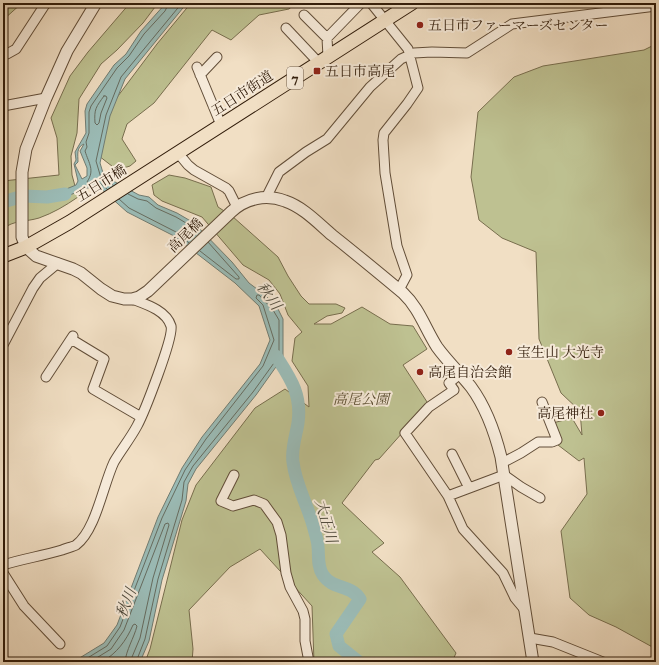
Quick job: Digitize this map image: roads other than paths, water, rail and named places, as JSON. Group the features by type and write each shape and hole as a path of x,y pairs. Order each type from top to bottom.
{"main road":[{"name":"五日市街道","path":"150,172 412,3"},
{"name":"五日市橋","path":"26,247 70,222 150,172"},
{"name":"7","path":"3,256 26,247"}],"street":[{"path":"3,55 16,49 46,3"},
{"path":"3,565 46,555 76,545 85,534 92,523 114,463 141,417 158,375 171,335 171,328 165,316 152,307 132,299 109,295 100,290 77,271 38,257 26,247 22,238 22,178 23,161 26,149 46,98 67,51 96,3"},
{"path":"323,60 327,38 361,3"},
{"path":"371,3 408,49 418,88 384,133 383,140 385,173 397,246 407,275 399,290"},
{"path":"266,198 279,172 327,139 370,87 401,59 409,55 414,53 432,52 467,53 512,24 656,6"},
{"path":"304,15 327,38"},
{"path":"286,28 323,60"},
{"path":"217,57 199,71 221,125"},
{"path":"3,106 46,98"},
{"path":"178,153 188,166 226,188 231,194 237,207"},
{"name":"高尾橋","path":"132,299 145,294 237,207 249,200 266,198 286,201 303,210 399,290 417,309 436,345 471,387 480,402 497,441 504,475 533,662"},
{"path":"3,345 32,288 40,278 58,263"},
{"path":"46,377 72,338 104,359 93,390 141,417"},
{"path":"460,374 449,383 454,390 429,407 405,433 448,496 464,529 503,573 515,598 525,610"},
{"path":"502,463 538,442 552,442 557,440 542,402"},
{"path":"452,454 469,488"},
{"path":"234,475 221,501 233,506 254,500 264,504 277,522 282,535 286,573 290,587 303,611 305,619 304,641 309,662"},
{"path":"448,496 504,475 540,498"},
{"path":"3,573 24,606 60,644"},
{"path":"530,638 553,642 603,662"}],"water":[{"name":"秋川","path":"166,3 187,3 125,79 110,116 100,163 104,176 139,195 149,197 158,205 177,213 194,223 232,262 249,283 265,295 277,307 283,319 283,357 256,395 196,469 188,484 186,501 162,580 149,641 140,662 73,662 104,643 117,625 158,517 182,468 202,437 260,364 270,340 259,306 235,283 174,236 127,212 99,187 87,188 60,199 47,197 76,185 78,181 74,164 76,160 75,152 86,133 85,111 87,104 114,65 126,54 141,31","holes":["84,144 80,151 87,168 87,176 82,179 75,165 78,162 79,149 81,145"]}],"waterway":[{"path":"3,202 23,196 47,197 65,194"},
{"name":"大正川","path":"276,356 294,387 298,403 299,413 293,447 293,462 298,483 318,544 321,571 327,580 351,591 360,599 336,634 339,646 359,662"}],"place":[{"name":"五日市ファーマーズセンター","path":"420,25"},
{"name":"五日市高尾","path":"317,71"},
{"name":"宝生山 大光寺","path":"509,352"},
{"name":"高尾自治会館","path":"420,372"},
{"name":"高尾神社","path":"601,413"}],"park label":[{"name":"高尾公園","path":"361,399"}]}
